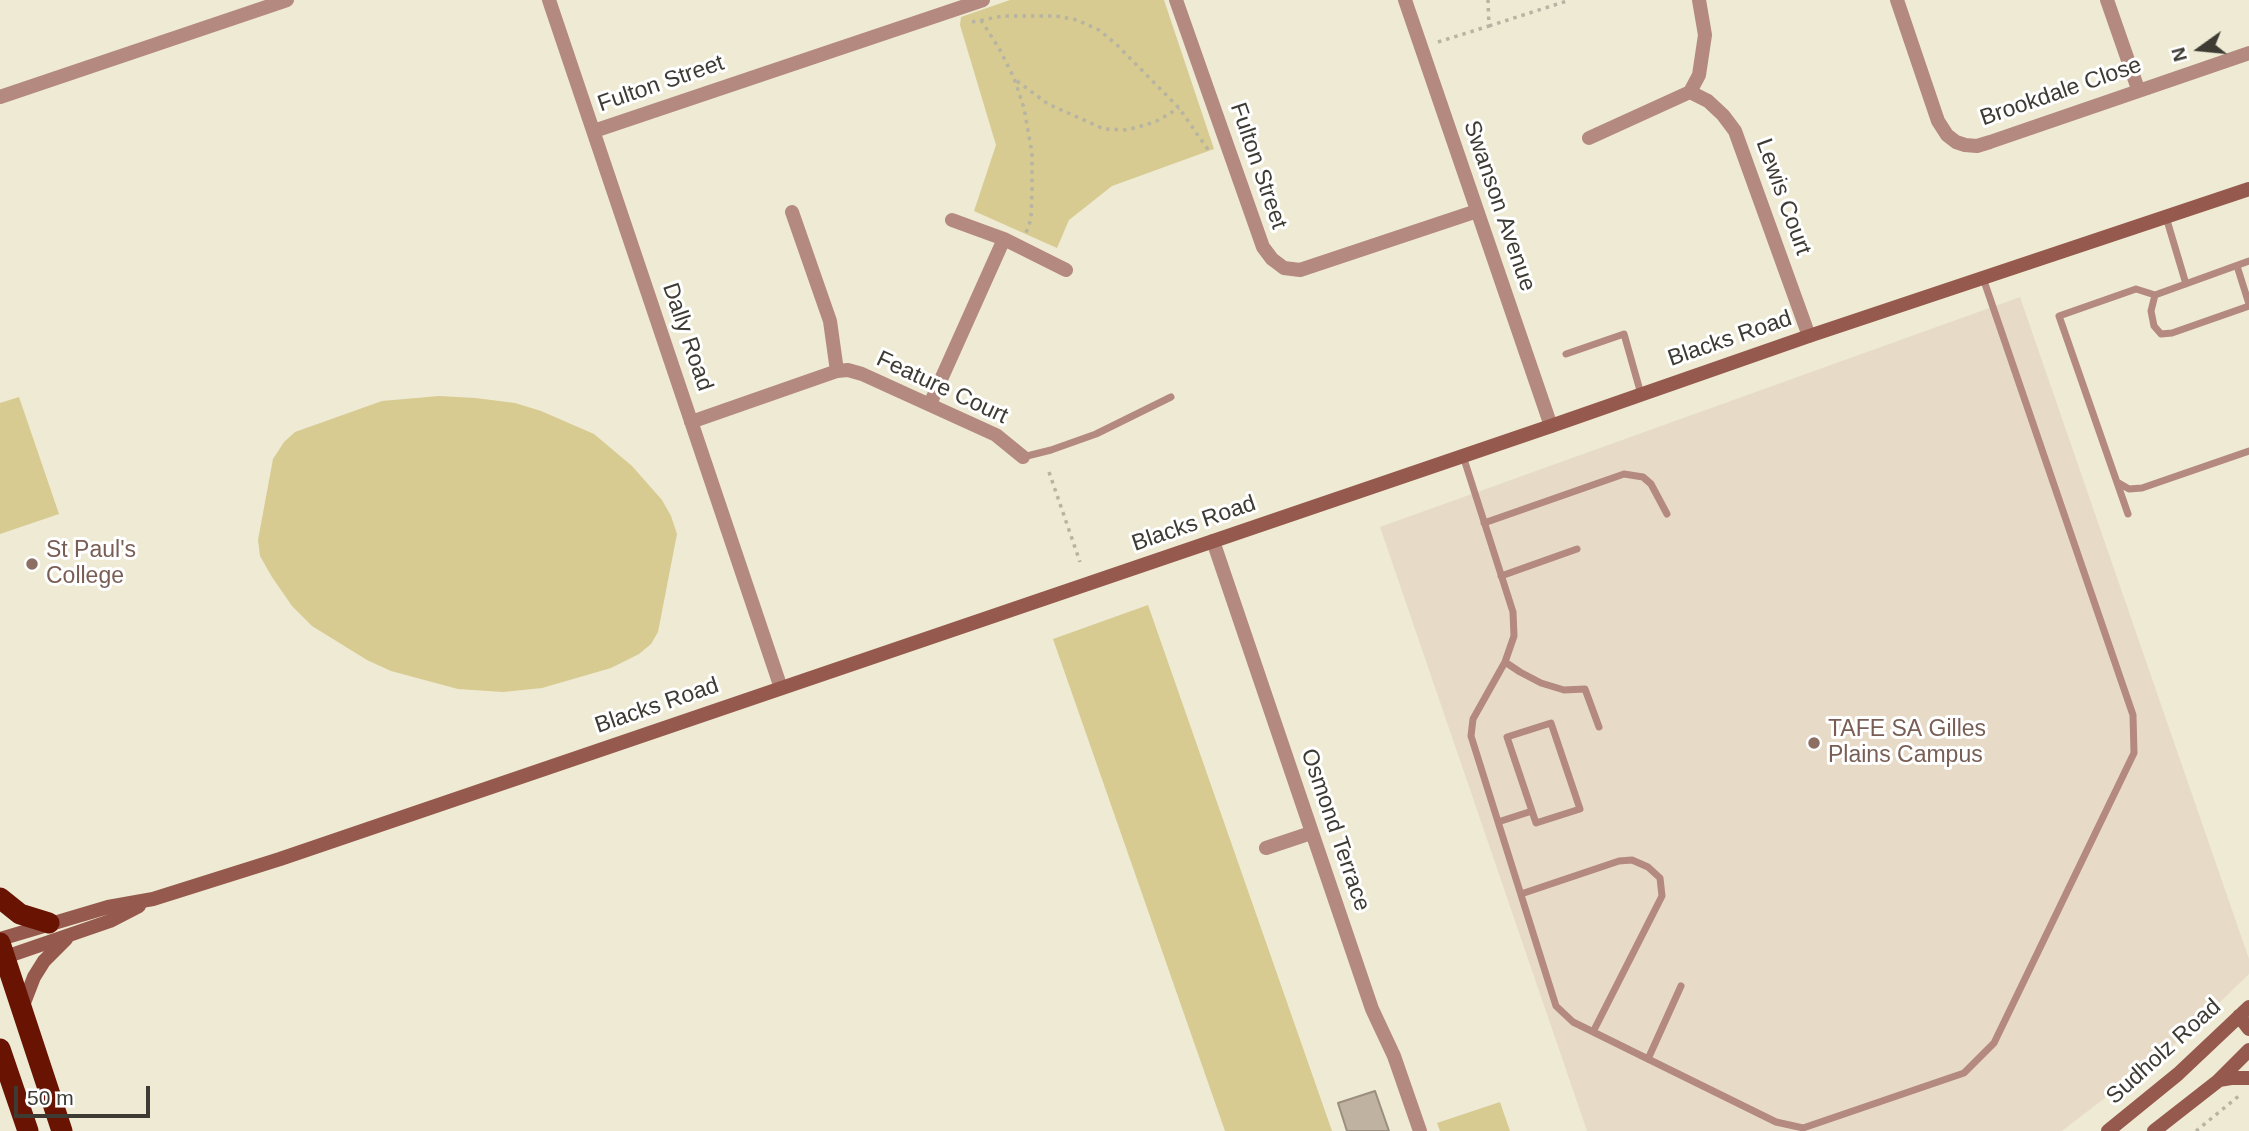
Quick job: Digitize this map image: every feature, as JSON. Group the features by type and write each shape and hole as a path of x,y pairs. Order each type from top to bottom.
{"highway":[{"path":"0,898 20,914 49,923"},
{"path":"1,950 62,1131"},
{"path":"0,1049 28,1131"}],"street":[{"path":"0,97 287,0"},
{"name":"Dally Road","path":"549,0 781,688"},
{"name":"Fulton Street","path":"594,131 983,0"},
{"name":"Fulton Street","path":"1176,0 1262,247 1284,268 1300,270 1477,211"},
{"name":"Swanson Avenue","path":"1405,0 1551,426"},
{"path":"1589,138 1690,92 1699,75 1705,35 1699,0"},
{"name":"Brookdale Close","path":"1897,0 1938,121 1947,135 1965,145 1977,146 1990,142 2249,53"},
{"path":"2107,0 2138,89"},
{"name":"Lewis Court","path":"1690,92 1707,101 1723,115 1735,131 1808,336"},
{"name":"Blacks Road","path":"1,950 49,923 108,907 153,899 293,855 1808,336 2249,189"},
{"path":"691,422 837,371 830,321 792,212"},
{"path":"952,220 1004,239 1066,270"},
{"path":"930,404 1004,239"},
{"name":"Feature Court","path":"837,371 848,370 862,374 930,404 996,435 1023,457"},
{"name":"Osmond Terrace","path":"1213,541 1372,1009 1394,1056 1420,1131"},
{"path":"1266,848 1311,833"},
{"name":"Blacks Road","path":"1,950 69,936 110,921 153,899"},
{"path":"22,1008 34,976 44,961 69,936"},
{"path":"2244,1012 2249,1029"},
{"name":"Sudholz Road","path":"2108,1131 2178,1074 2244,1012"},
{"path":"2154,1131 2218,1081 2249,1050"},
{"path":"2218,1081 2231,1077 2249,1078"}],"lane":[{"path":"2166,217 2186,284"},
{"path":"2128,514 2059,316 2136,289 2155,295 2249,261"},
{"path":"2155,295 2151,311 2154,326 2161,334 2172,333 2249,305 2237,266"},
{"path":"1463,456 1513,612 1514,636 1505,662 1474,719 1471,736 1556,1006 1573,1022 1593,1032 1776,1122 1803,1128 1964,1073 1994,1043 2134,753 2133,715 1983,278"},
{"path":"1566,354 1624,334 1641,394"},
{"path":"1023,457 1096,434 1171,397"},
{"path":"2117,482 2129,489 2142,488 2249,451"},
{"path":"1484,523 1624,474 1643,477 1651,484 1667,514"},
{"path":"1501,576 1577,549"},
{"path":"1505,662 1520,673 1564,690 1585,689 1599,727"},
{"path":"1551,723 1580,809 1536,823 1532,811 1507,737 1551,723"},
{"path":"1498,822 1532,811"},
{"path":"1521,894 1619,861 1632,860 1648,867 1660,878 1662,896 1593,1032"},
{"path":"1648,1059 1681,986"}],"path":[{"path":"1488,0 1489,26"},
{"path":"1438,41 1570,0"},
{"path":"970,23 1028,16 1056,16 1077,20 1099,30 1179,108 1209,151"},
{"path":"981,20 1014,78 1024,108 1032,153 1031,219 1026,233"},
{"path":"1014,78 1048,104 1104,129 1127,130 1155,122 1179,108"},
{"path":"1049,471 1080,562"},
{"path":"2196,1131 2242,1093"}],"shaded area":[{"path":"1010,0 1164,0 1214,149 1112,186 1069,220 1057,248 974,211 996,145 960,25 961,17"},
{"name":"TAFE SA Gilles Plains Campus","path":"2020,297 2249,959 2249,974 2185,1036 2062,1131 1587,1131 1380,527"},
{"path":"439,396 515,403 594,434 632,466 662,500 677,534 658,632 651,644 639,654 611,668 542,688 503,692 458,689 391,671 367,660 312,626 292,606 260,556 258,540 273,459 284,442 295,432 382,401"},
{"path":"19,397 59,514 0,534 0,403"},
{"path":"1148,605 1332,1131 1225,1131 1053,639"},
{"path":"1500,1102 1510,1131 1440,1131 1437,1123"}],"building":[{"path":"1375,1091 1389,1131 1347,1131 1338,1103"}],"place":[{"name":"St Paul's College","path":"32,564"},
{"name":"TAFE SA Gilles Plains Campus","path":"1814,743"}]}
